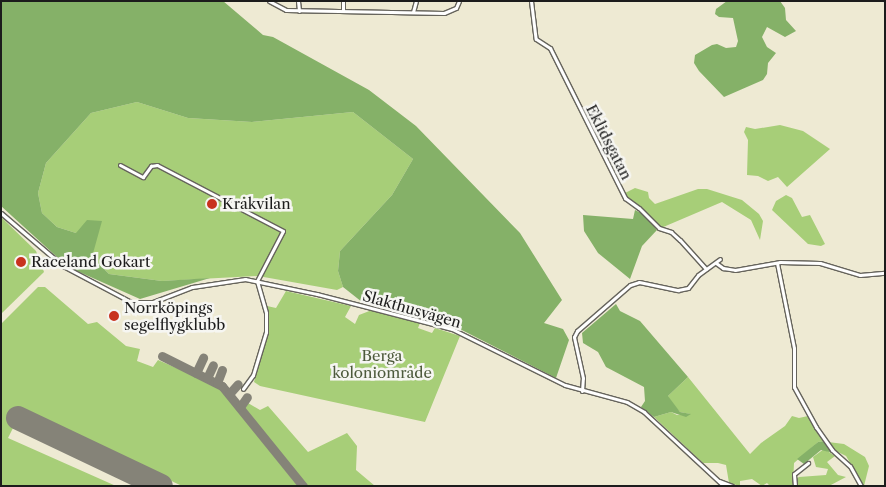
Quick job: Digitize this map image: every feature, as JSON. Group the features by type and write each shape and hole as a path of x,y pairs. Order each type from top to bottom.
{"street":[{"path":"269,1 282,10 343,12 452,11 459,1"},
{"path":"298,1 299,11"},
{"path":"343,1 343,12"},
{"path":"413,12 416,1"},
{"name":"Eklidsgatan","path":"531,1 536,39 550,48 625,198 647,215 659,228 671,232 706,269"},
{"path":"120,165 144,177 152,166 157,165 283,231 257,280 266,313 266,332 253,375 243,389"},
{"name":"Slakthusvägen","path":"1,213 63,266 131,302 153,302 192,287 224,281 257,280 452,329 527,368 582,391 627,402 644,412 724,486"},
{"path":"582,391 583,378 574,336 577,330 630,286 640,282 678,290 688,288 706,269 720,259"},
{"path":"716,263 723,268 735,270 777,262 824,263 860,275 885,273"},
{"path":"777,262 794,348 794,387 816,427 832,450 850,466 861,486"},
{"path":"795,486 794,474 808,464"},
{"path":"718,481 732,486"}],"green space":[{"path":"1,1 223,1 263,35 273,37 369,90 416,126 520,233 562,300 544,323 563,329 569,340 556,378 450,324 362,302 343,287 338,271 340,251 392,195 413,159 353,112 252,122 188,118 137,102 91,113 46,163 38,193 42,213 57,227 76,233 87,220 102,221 92,257 109,274 162,281 210,278 140,299 68,267 1,206"},
{"path":"727,1 780,1 785,8 786,20 796,31 785,37 767,27 762,37 767,47 776,53 768,63 767,74 763,80 724,97 699,71 694,63 695,55 712,45 717,44 726,48 736,47 738,41 733,18 719,17 715,14 716,9"},
{"name":"Kråkvilan","path":"137,102 188,118 252,122 353,112 413,159 392,195 340,251 338,271 343,287 337,290 258,276 162,281 109,274 92,257 76,233 57,227 42,213 38,193 46,163 91,113"},
{"path":"780,125 803,131 830,149 787,187 778,177 768,181 758,176 747,175 748,140 744,132 746,127 755,129"},
{"path":"635,188 648,192 649,198 655,204 698,189 707,189 742,200 759,214 763,221 760,240 751,220 722,202 661,228 623,194"},
{"path":"786,195 792,198 802,217 810,215 825,244 821,246 808,244 772,210 776,201"},
{"path":"635,210 645,215 657,230 642,246 630,279 598,253 584,231 583,215 633,219"},
{"name":"Raceland Gokart","path":"1,217 36,251 44,272 1,314"},
{"path":"38,287 45,287 88,324 97,322 126,346 140,349 137,361 153,367 158,360 209,382 221,390 298,486 182,486 22,410 8,438 116,486 1,486 1,324"},
{"name":"Berga koloniområde","path":"286,291 351,306 345,317 355,324 359,315 372,310 420,323 418,328 432,333 435,328 460,336 425,422 260,386 254,382 267,335 267,306 276,308"},
{"path":"616,304 620,311 640,321 688,377 668,396 680,412 691,414 686,417 671,412 654,417 641,407 645,401 644,387 606,367 598,352 583,343 582,333"},
{"path":"688,377 750,454 761,443 785,426 792,416 799,418 808,416 824,441 818,442 794,463 793,486 770,486 767,483 762,486 752,479 740,481 740,486 729,483 726,465 703,463 654,417 671,412 677,415 690,414 680,412 669,401 668,396"},
{"path":"248,403 260,410 268,406 308,452 347,433 357,446 356,470 375,486 307,486 244,408"},
{"path":"824,441 833,453 821,450 804,464 797,459 818,442"},
{"path":"828,442 844,444 865,457 869,466 864,486 846,456 834,450"},
{"path":"824,449 835,456 827,462 838,475 846,477 829,486 798,486 796,479 799,477 826,475 828,469 816,467 813,457"}],"taxiway":[{"path":"162,356 222,386 303,486"},
{"path":"196,373 203,358"},
{"path":"207,378 213,365"},
{"path":"217,383 222,370"},
{"path":"229,394 238,384"},
{"path":"240,407 247,397"}],"runway":[{"path":"18,418 161,486"}],"place":[{"name":"Kråkvilan","path":"212,204"},
{"name":"Raceland Gokart","path":"21,262"},
{"name":"Norrköpings segelflygklubb","path":"114,316"}]}
